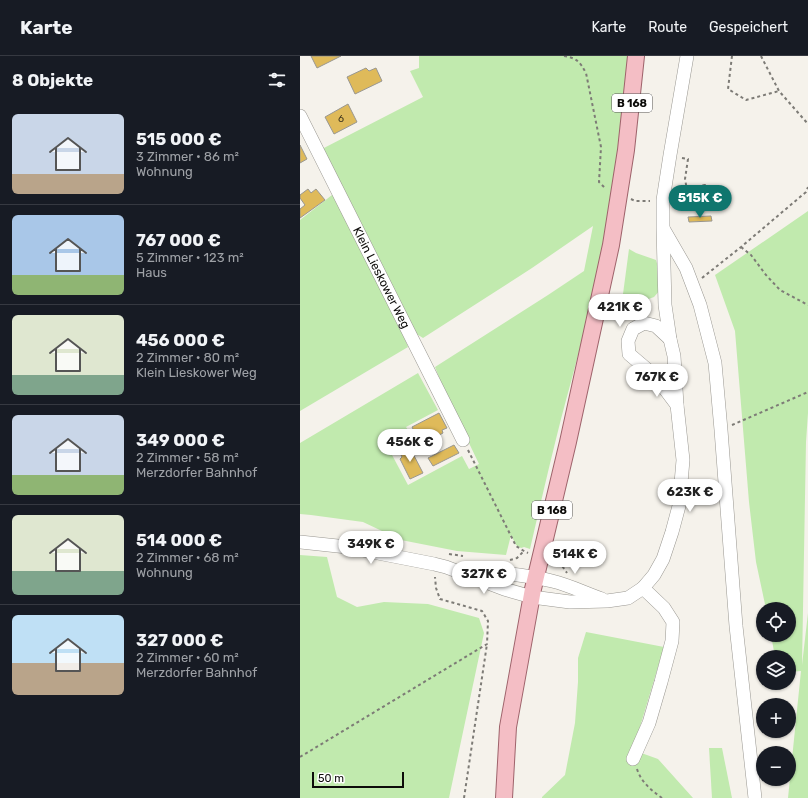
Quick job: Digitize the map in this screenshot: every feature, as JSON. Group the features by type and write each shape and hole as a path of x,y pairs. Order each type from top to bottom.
{"main road":[{"name":"B 168","path":"504,798 508,728 532,597 611,245 626,150 636,56"}],"street":[{"path":"440,566 504,589 532,597 570,602 607,601 628,598 643,588 663,559 679,506 683,460 677,405 674,356 664,305 663,200 687,56"},
{"name":"Klein Lieskower Weg","path":"300,116 463,440"},
{"path":"663,228 686,268 700,305 715,364 722,430 736,626 755,798"},
{"path":"670,339 656,326 644,323 634,328 628,341 629,354 656,377 677,405"},
{"path":"300,542 347,547 440,566 509,573 553,581 607,601"},
{"path":"633,759 649,723 672,641 673,622 664,608 643,588"}],"path":[{"path":"564,56 580,62 586,72 601,146 599,182"},
{"path":"732,56 728,89 746,100 780,91"},
{"path":"761,56 780,91 808,124"},
{"path":"670,155 688,159 685,179 687,190 705,185 705,189"},
{"path":"692,286 806,192 808,187"},
{"path":"619,195 635,201 663,200"},
{"path":"741,247 751,255 766,275 780,290 808,305"},
{"path":"722,430 808,392"},
{"path":"463,440 516,546 524,552"},
{"path":"541,556 558,560 568,574"},
{"path":"440,566 436,588 440,599 482,611 488,622 487,644 464,798"},
{"path":"300,756 487,644"},
{"path":"633,759 638,772 648,787 662,798"}],"green space":[{"path":"419,56 629,56 609,212 582,341 557,435 530,549 524,547 521,548 516,545 511,535 506,555 457,551 401,540 363,522 300,514 300,443 418,373 438,410 406,427 415,441 391,453 408,485 462,456 469,469 479,464 447,397 435,367 584,271 593,226 532,268 423,338 415,333 320,150 423,97 410,71 419,68"},
{"path":"332,195 336,196 399,323 408,347 300,411 300,220"},
{"path":"808,211 808,413 806,442 802,665 808,613 808,798 788,798 789,786 796,786 796,746 793,746 794,738 796,738 796,720 801,671 796,671 796,650 774,650 772,642 796,642 796,602 765,602 756,562 749,502 735,331 715,275"},
{"path":"629,249 656,260 661,278 660,290 654,297 621,309"},
{"path":"300,555 327,557 337,597 357,607 384,602 428,604 479,618 484,633 449,798 300,798"},
{"path":"586,632 664,647 633,750 658,759 693,798 542,798 565,775 575,723 578,658"},
{"path":"709,748 722,748 732,798 712,798"}],"building":[{"path":"311,56 341,56 317,68"},
{"path":"366,68 369,71 376,68 382,81 355,94 347,77"},
{"path":"348,104 357,122 334,134 325,117"},
{"path":"300,145 307,159 300,163"},
{"path":"704,186 710,199 693,204 690,192"},
{"path":"308,189 311,193 316,189 325,200 300,218 300,209 305,205 300,198 300,195"},
{"path":"711,216 712,221 689,222 688,217"},
{"path":"439,413 447,428 442,430 443,433 427,442 425,438 419,441 412,427"},
{"path":"454,445 459,453 433,466 428,458"},
{"path":"409,446 423,473 410,479 400,459 402,457 399,451"}]}
